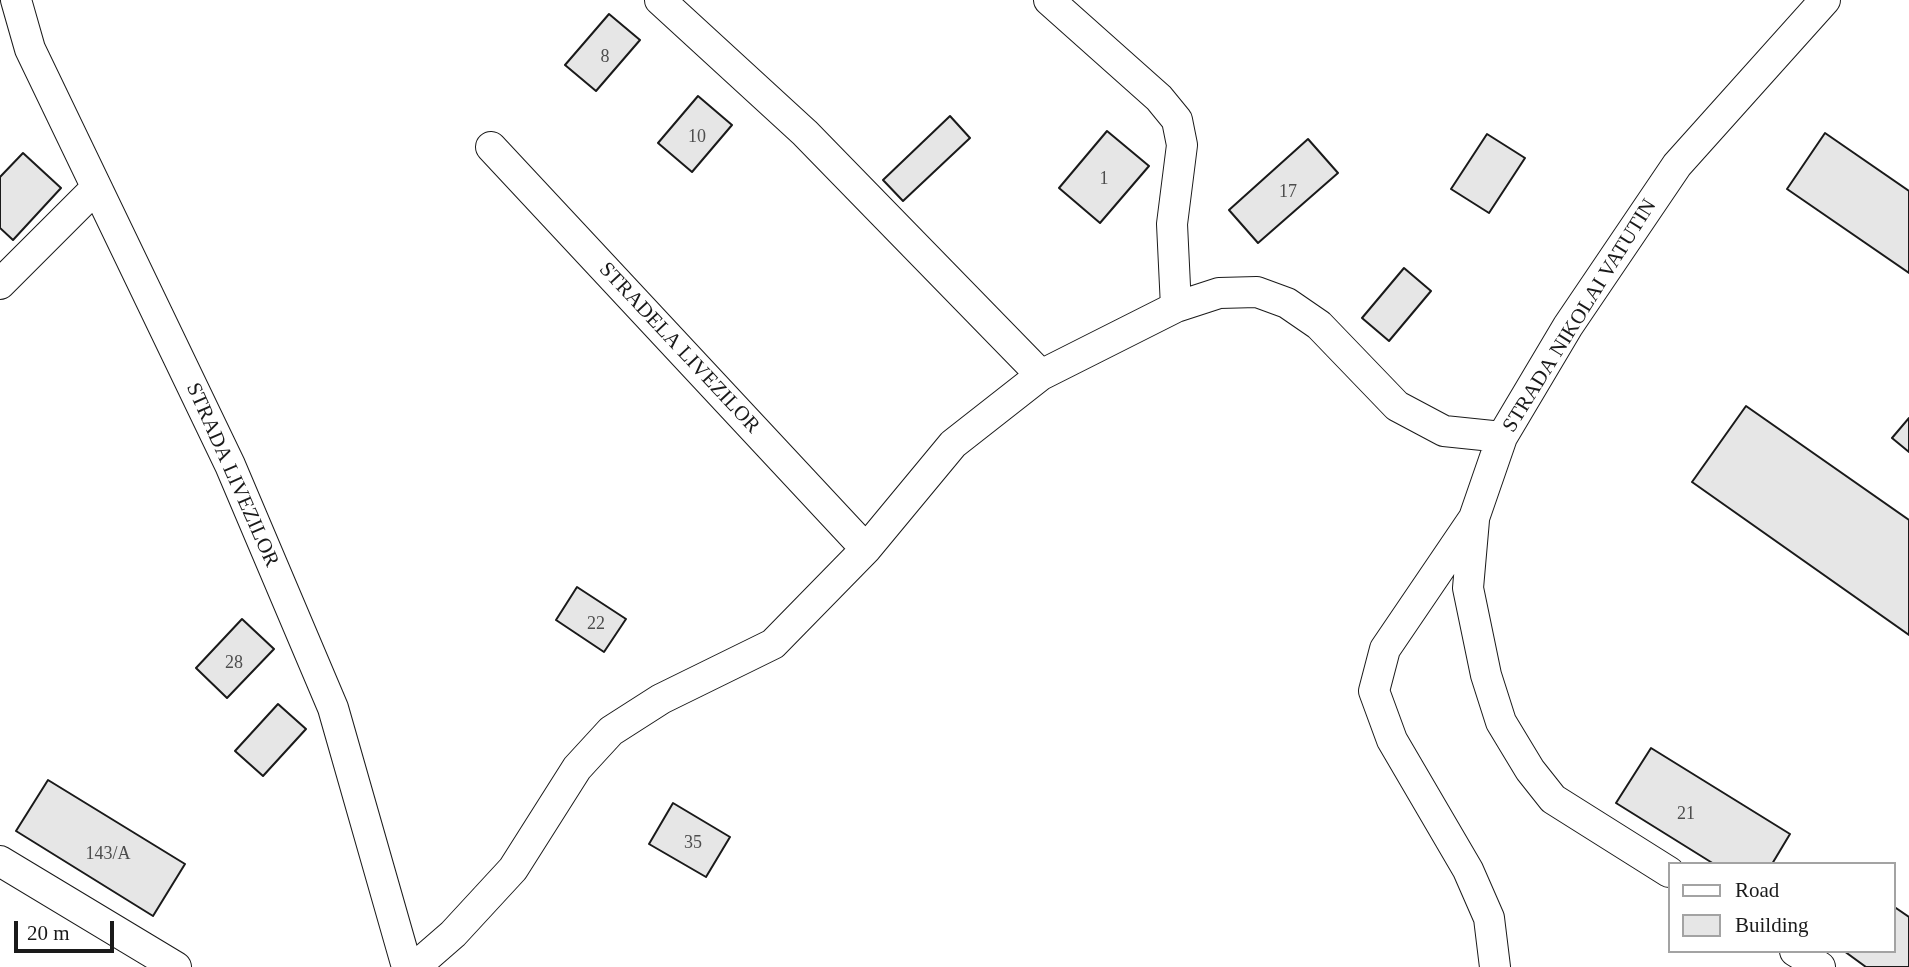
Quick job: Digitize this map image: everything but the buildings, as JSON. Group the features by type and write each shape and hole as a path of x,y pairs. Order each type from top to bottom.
{"street":[{"name":"STRADA LIVEZILOR","path":"16,0 30,49 230,465 333,708 407,967"},
{"path":"660,0 804,133 1041,375"},
{"path":"1049,0 1159,98 1177,120 1182,145 1172,225 1176,307"},
{"name":"STRADA NIKOLAI VATUTIN","path":"1495,967 1489,918 1473,882 1392,740 1374,691 1385,649 1474,518 1503,437 1568,326 1677,165 1825,0"},
{"name":"STRADELA LIVEZILOR","path":"491,147 866,549"},
{"path":"0,284 96,188"},
{"path":"415,967 453,934 513,869 577,768 611,731 661,699 774,644 866,549 953,444 1041,375 1176,307 1219,293 1257,292 1287,303 1319,325 1397,406 1444,431 1503,437"},
{"path":"1474,518 1468,588 1486,675 1501,722 1530,770 1553,799 1668,871"},
{"path":"0,861 176,967"},
{"path":"1798,953 1820,967"}]}
